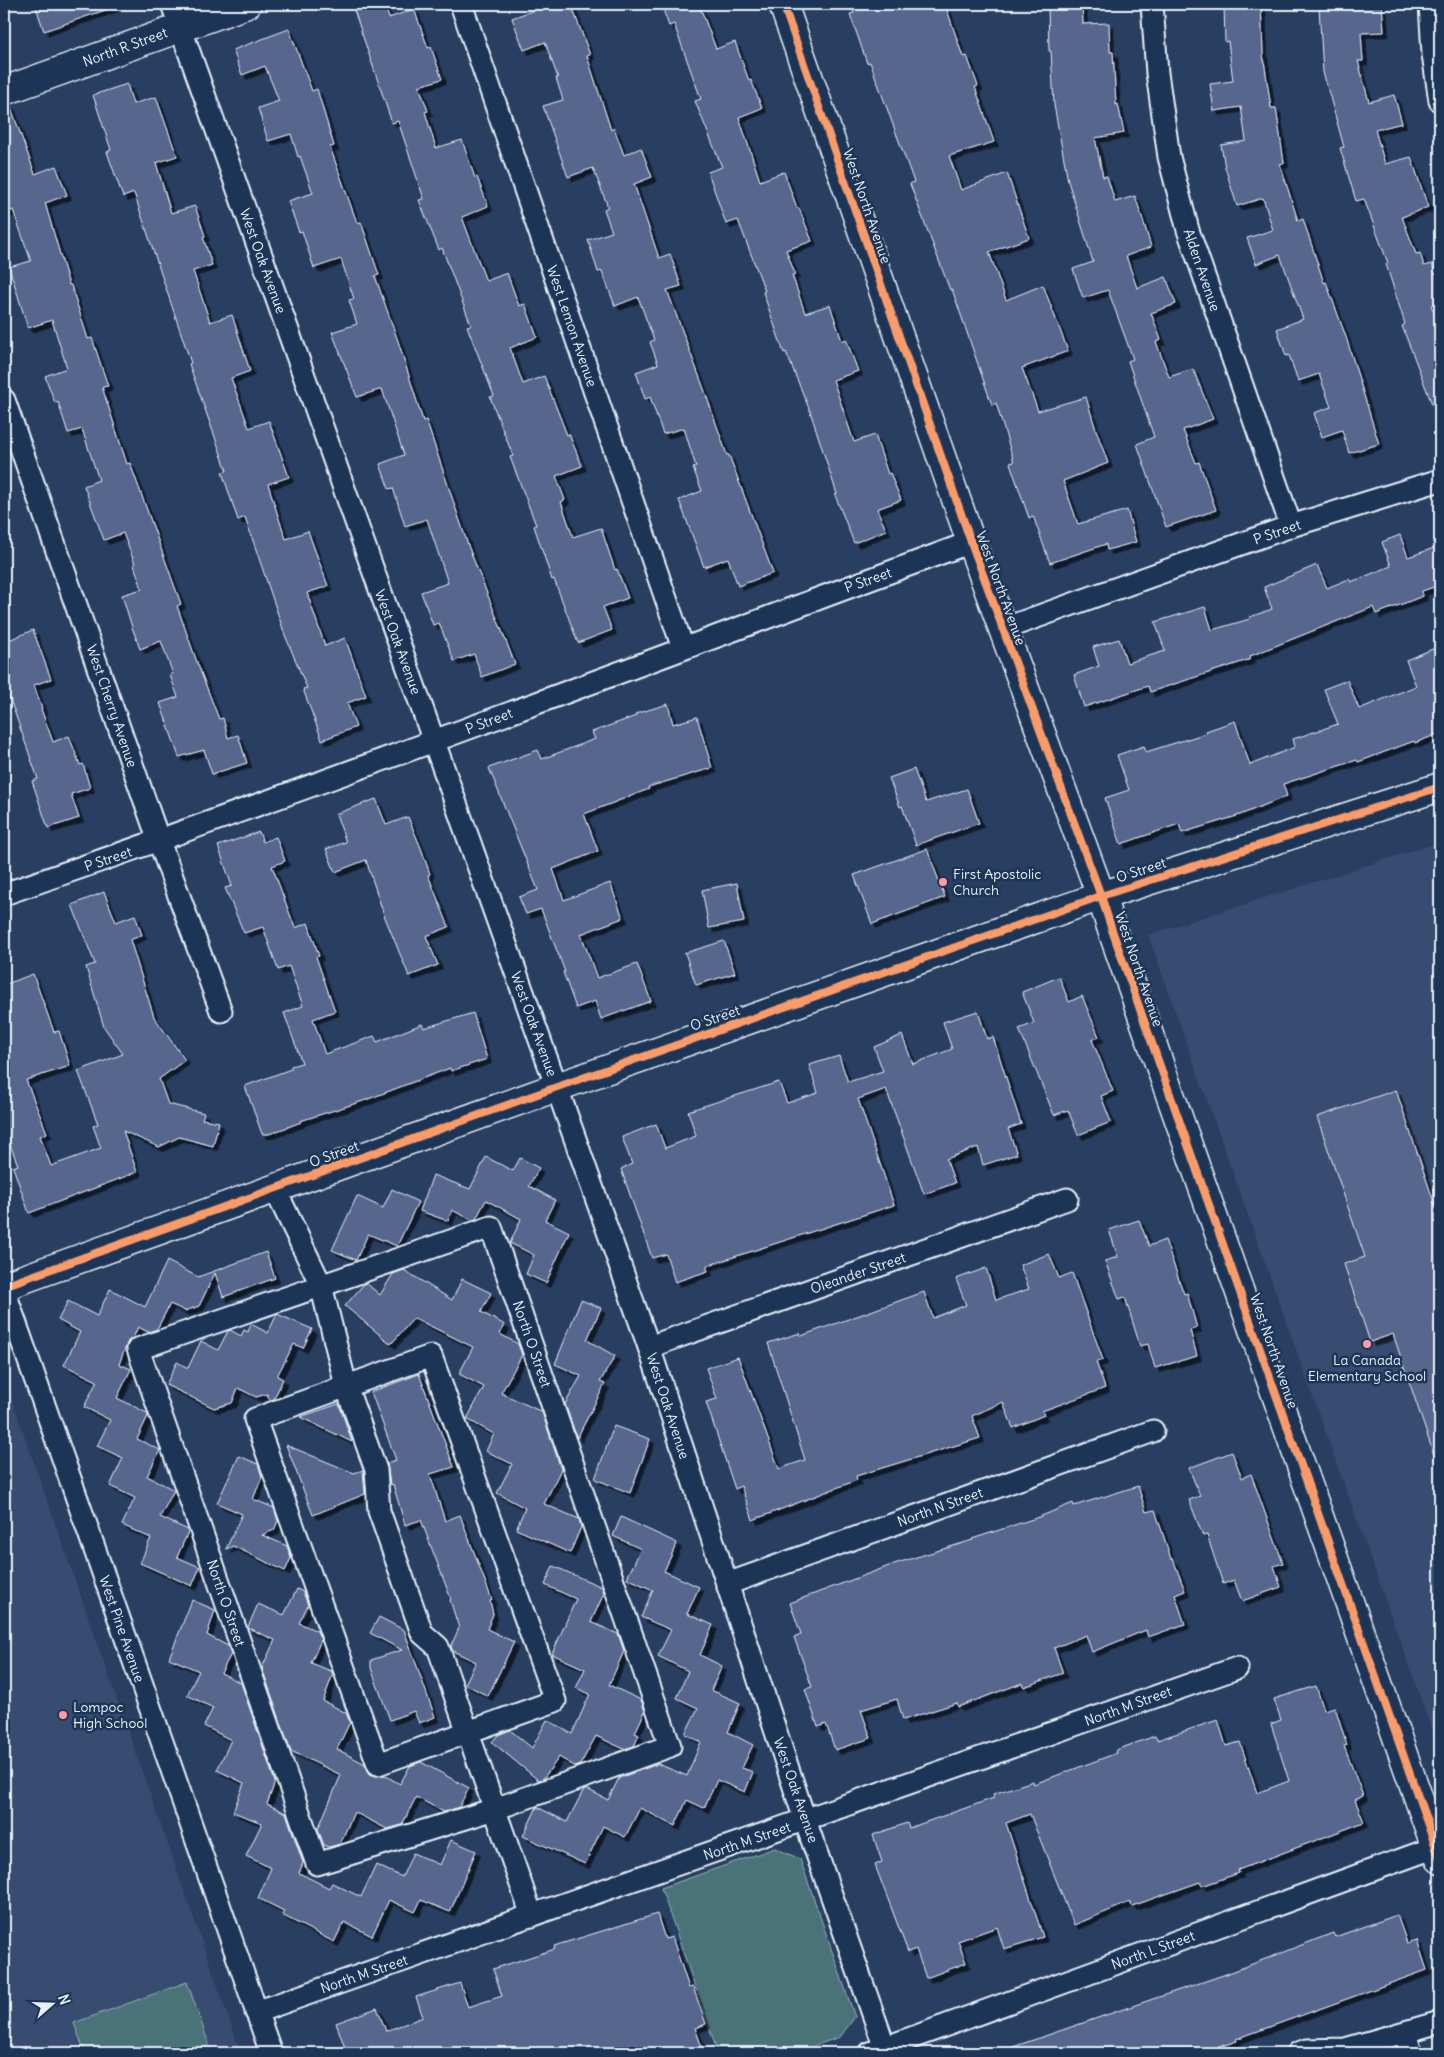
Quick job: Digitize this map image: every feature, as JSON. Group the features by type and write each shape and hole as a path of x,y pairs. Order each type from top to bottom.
{"street":[{"name":"North R Street","path":"4,91 176,15 247,4"},
{"name":"West Lemon Avenue","path":"461,4 683,648"},
{"name":"West North Avenue","path":"783,4 971,542 1101,896 1438,1853"},
{"name":"Alden Avenue","path":"1152,4 1157,73 1169,157 1188,230 1291,526"},
{"path":"1430,4 1433,54 1440,101"},
{"name":"West Oak Avenue","path":"176,15 648,1347 805,1820 878,2050"},
{"name":"West Cherry Avenue","path":"4,400 159,841 221,1011"},
{"name":"P Street","path":"1002,629 1291,526 1440,480"},
{"name":"P Street","path":"4,894 159,841 434,742 971,542"},
{"name":"O Street","path":"4,1288 557,1087 1101,896 1440,788"},
{"path":"275,1188 321,1286 346,1386 376,1470 379,1511 422,1633 438,1647 532,1916"},
{"name":"Oleander Street","path":"648,1347 1067,1199"},
{"name":"North O Street","path":"492,1226 670,1746 495,1809 317,1864 138,1349 321,1286 492,1226"},
{"name":"West Pine Avenue","path":"4,1288 271,2053"},
{"path":"431,1356 555,1701 378,1764 255,1419 346,1386 431,1356"},
{"name":"North N Street","path":"727,1584 1153,1431"},
{"name":"North M Street","path":"256,2012 1236,1668"},
{"name":"North L Street","path":"878,2050 1438,1853"},
{"path":"1298,2053 1307,2050 1346,2051 1440,2022"},
{"path":"1404,2033 1412,2053"}],"shaded area":[{"name":"La Canada Elementary School","path":"1440,842 1440,1753 1148,935"},
{"name":"Lompoc High School","path":"4,1377 241,2053 4,2053"}],"green space":[{"path":"775,1848 800,1859 855,2017 840,2037 793,2053 718,2053 661,1888"},
{"path":"187,1982 212,2053 85,2053 74,2023"}],"building":[{"path":"35,4 114,4 114,7 44,31"},
{"path":"352,4 384,4 389,18 414,9 428,48 431,47 442,79 419,86 428,111 425,112 436,148 462,140 475,178 477,177 488,206 462,217 486,281 507,273 519,306 525,304 537,337 510,348 523,384 544,376 567,435 569,434 582,466 556,476 565,500 561,502 573,537 601,528 615,570 617,569 628,598 603,607 612,630 578,643 554,579 552,580 534,526 536,525 510,457 513,456 490,397 494,396 467,326 471,325 442,248 439,250 419,200 424,199 398,121 392,123"},
{"path":"551,4 571,4 590,55 587,56 611,130 614,128 624,155 641,148 652,177 634,184 659,258 670,254 681,286 667,290 727,455 729,455 773,573 738,586 728,558 704,567 679,500 702,491 693,468 696,467 684,428 663,434 650,397 645,399 636,372 658,364 650,342 654,340 638,297 615,306 602,271 598,272 588,240 612,232 604,209 608,207 593,168 568,177 543,106 563,100 556,78 558,78 545,42 524,50 512,18"},
{"path":"661,4 699,4 716,49 735,42 749,81 751,80 762,108 739,117 760,181 784,172 812,241 786,250 795,274 792,275 805,313 830,305 842,341 846,339 858,371 833,380 854,442 875,435 888,474 890,473 901,500 877,509 886,530 854,543 835,495 837,494 810,411 786,352 784,353 763,292 765,291 738,220 726,224 708,172 722,167 695,101 701,99 674,24 669,26"},
{"path":"851,4 945,4 963,57 967,56 978,86 975,87 994,142 949,156 961,190 1007,173 1029,238 989,252 1006,300 1043,285 1068,351 1022,368 1038,411 1086,397 1108,463 1063,481 1078,524 1127,510 1136,542 1107,550 1106,544 1050,563 1033,516 1029,518 1010,463 1014,462 996,403 992,405 952,289 950,290 910,184 914,182 870,62 867,63 850,14 854,13"},
{"path":"1048,4 1082,4 1083,24 1109,23 1110,52 1113,52 1116,105 1118,104 1124,133 1095,138 1103,177 1107,176 1115,202 1135,196 1143,220 1151,247 1126,256 1137,288 1166,277 1176,304 1151,313 1161,340 1156,342 1169,377 1193,369 1213,419 1183,430 1196,463 1199,462 1216,510 1166,527 1137,444 1154,437 1128,361 1133,359 1108,290 1083,298 1073,269 1093,262 1068,181 1054,105 1051,51 1049,51"},
{"path":"1224,4 1261,4 1263,54 1271,108 1276,108 1284,163 1280,164 1298,221 1303,219 1324,283 1326,282 1346,337 1379,444 1349,453 1342,430 1322,437 1314,413 1331,407 1319,374 1298,381 1289,355 1286,356 1277,329 1303,319 1280,255 1256,264 1247,238 1273,230 1263,198 1237,206 1225,167 1221,145 1246,141 1241,107 1214,111 1210,84 1233,81 1228,41 1225,42"},
{"path":"1382,4 1384,32 1361,33 1363,61 1358,61 1369,102 1394,95 1402,123 1375,130 1385,164 1411,157 1428,207 1402,217 1416,254 1420,253 1424,266 1432,264 1435,274 1440,273 1440,302 1431,305 1440,328 1440,422 1402,326 1405,324 1386,264 1388,263 1364,199 1356,201 1340,148 1344,147 1323,72 1319,7"},
{"path":"289,29 312,91 317,89 334,146 330,147 357,223 361,222 379,275 375,276 423,421 426,420 469,548 515,664 482,677 474,654 454,661 439,623 433,625 421,592 448,583 427,519 405,526 393,488 389,489 380,464 404,455 382,389 357,397 332,332 357,324 349,300 354,299 341,259 314,268 302,231 299,232 288,201 313,193 300,156 298,157 291,134 268,141 258,108 279,101 265,66 242,75 233,50"},
{"path":"127,84 133,104 156,97 177,156 156,163 171,213 195,206 212,265 193,271 210,322 232,315 250,371 231,378 249,428 269,421 289,477 268,484 286,539 308,531 328,586 307,593 325,646 345,638 366,696 347,703 356,727 322,740 303,689 307,688 285,635 245,517 238,520 222,472 227,471 189,364 191,363 134,193 123,197 107,152 111,150 93,95"},
{"path":"10,105 35,174 56,166 67,195 45,203 69,285 71,285 88,339 92,338 108,386 102,387 127,464 130,463 181,604 177,606 198,665 219,719 223,718 228,738 238,735 247,763 212,774 204,750 179,757 160,703 178,697 170,675 173,674 161,641 140,649 132,627 122,595 142,589 135,564 123,533 104,540 84,486 99,480 82,429 68,433 58,402 55,403 45,376 67,368 52,320 28,328 9,267 31,261 13,210 4,214 4,106"},
{"path":"1400,535 1408,557 1440,546 1440,585 1422,591 1423,596 1376,614 1373,607 1250,656 1251,659 1150,692 1148,686 1084,707 1074,675 1099,666 1093,647 1119,639 1127,663 1165,651 1155,622 1205,607 1212,630 1250,619 1250,617 1272,609 1264,587 1317,565 1327,588 1349,579 1351,582 1391,566 1382,542"},
{"path":"33,630 51,679 34,685 41,709 53,742 69,736 80,765 83,764 90,788 71,794 79,818 48,828 32,781 38,779 4,682 4,642"},
{"path":"1440,646 1440,733 1358,762 1357,760 1283,784 1287,796 1240,815 1182,833 1179,824 1121,844 1105,798 1129,790 1117,755 1144,746 1146,752 1207,733 1206,731 1235,721 1250,765 1295,747 1293,739 1338,724 1324,689 1347,680 1359,709 1416,686 1406,660"},
{"path":"668,704 673,724 697,717 712,768 648,787 649,789 584,814 598,851 553,869 564,900 610,883 623,918 581,934 597,978 637,964 651,1001 601,1019 595,1001 576,1008 563,972 565,972 541,909 526,914 519,897 538,890 489,768 538,750 542,759 595,739 592,732 636,716 635,714"},
{"path":"914,769 926,802 967,789 979,823 916,845 902,806 900,807 889,778"},
{"path":"376,799 386,825 408,817 430,874 428,875 449,927 426,936 438,965 409,976 384,915 366,860 335,872 326,849 346,842 336,814"},
{"path":"259,832 263,842 276,837 285,861 272,866 295,928 308,923 319,956 316,957 335,1011 313,1019 325,1054 374,1036 377,1042 422,1024 424,1028 473,1013 487,1059 451,1071 450,1068 363,1101 300,1121 269,1134 262,1134 245,1086 302,1063 284,1013 303,1006 289,966 278,970 263,927 244,933 225,888 232,886 218,846"},
{"path":"927,849 945,897 872,924 854,875"},
{"path":"737,883 744,922 709,928 702,890"},
{"path":"104,892 116,922 135,915 142,935 130,940 154,1017 185,1060 159,1079 168,1104 204,1113 202,1119 219,1122 213,1146 179,1137 159,1147 123,1131 137,1172 29,1213 13,1167 18,1165 4,1129 4,985 33,974 54,1032 59,1031 70,1066 26,1080 47,1133 40,1136 51,1166 101,1148 93,1126 98,1124 78,1071 123,1054 104,1027 86,967 95,964 72,905"},
{"path":"724,941 735,973 696,985 685,953"},
{"path":"1059,977 1069,1002 1082,996 1099,1037 1092,1040 1113,1091 1101,1096 1111,1122 1078,1135 1068,1110 1054,1115 1019,1029 1034,1023 1022,992"},
{"path":"978,1011 987,1039 993,1037 1021,1124 1008,1129 1017,1154 983,1165 978,1147 946,1159 955,1183 924,1194 886,1089 858,1099 894,1205 706,1266 708,1271 675,1282 666,1254 652,1258 621,1169 632,1164 622,1137 656,1124 665,1148 696,1136 688,1111 779,1082 787,1103 818,1093 809,1065 839,1056 848,1082 883,1071 874,1047 902,1035 913,1064 952,1049 943,1022"},
{"path":"1396,1090 1440,1220 1440,1463 1437,1464 1393,1334 1370,1342 1344,1264 1365,1257 1317,1117"},
{"path":"486,1157 513,1171 520,1158 539,1168 529,1186 555,1200 545,1220 569,1232 546,1283 526,1274 534,1255 510,1243 521,1219 486,1200 476,1219 472,1220 452,1210 448,1221 420,1211 433,1175 470,1189"},
{"path":"392,1189 418,1202 397,1246 368,1234 356,1260 332,1250 357,1196 383,1208"},
{"path":"1139,1220 1149,1246 1165,1240 1184,1294 1187,1293 1197,1328 1190,1330 1197,1356 1155,1368 1148,1344 1140,1346 1125,1297 1119,1299 1105,1261 1118,1257 1109,1230"},
{"path":"266,1252 275,1278 223,1297 215,1273 199,1306 185,1311 170,1304 157,1329 148,1332 138,1327 133,1338 128,1341 119,1364 131,1369 117,1398 147,1413 148,1416 137,1439 160,1450 147,1476 174,1490 160,1517 188,1530 177,1557 200,1567 192,1586 140,1563 151,1538 122,1525 135,1498 110,1486 123,1458 97,1446 110,1420 84,1407 97,1381 64,1365 80,1332 58,1320 68,1301 97,1316 110,1289 145,1307 167,1261 198,1277"},
{"path":"1049,1254 1059,1278 1072,1273 1103,1360 1096,1362 1105,1388 1042,1411 1044,1415 1013,1428 1003,1402 972,1416 980,1438 856,1476 857,1480 753,1520 741,1486 735,1489 706,1402 717,1399 706,1368 738,1357 779,1469 805,1460 768,1343 800,1333 801,1336 924,1292 933,1318 966,1305 956,1279 986,1268 996,1300 1029,1289 1020,1265"},
{"path":"404,1270 452,1300 462,1279 491,1293 481,1312 505,1325 500,1334 518,1344 522,1355 501,1393 542,1412 561,1469 544,1504 579,1519 581,1527 570,1553 516,1529 525,1508 497,1493 512,1464 486,1451 494,1434 467,1419 484,1387 459,1374 473,1347 414,1318 391,1344 345,1306 366,1283 380,1295 393,1274"},
{"path":"581,1300 601,1308 587,1340 615,1356 600,1382 605,1384 577,1438 565,1404 581,1376 555,1364"},
{"path":"277,1314 312,1329 303,1348 294,1344 277,1376 283,1379 274,1399 270,1400 267,1394 256,1397 238,1388 232,1403 214,1408 166,1385 177,1362 188,1368 201,1341 218,1350 228,1331 230,1330 241,1336 244,1330 248,1332 251,1324 268,1333"},
{"path":"419,1374 454,1467 430,1474 445,1521 460,1515 492,1600 490,1601 493,1614 487,1629 514,1642 488,1696 465,1684 476,1662 453,1651 451,1646 459,1628 451,1599 421,1520 405,1525 393,1484 390,1485 387,1463 396,1460 371,1392"},
{"path":"339,1404 352,1442 300,1417"},
{"path":"614,1426 650,1439 630,1493 595,1479"},
{"path":"286,1445 354,1473 363,1470 365,1494 313,1515"},
{"path":"1232,1452 1242,1478 1251,1474 1283,1563 1274,1566 1281,1587 1242,1601 1234,1580 1223,1584 1207,1535 1203,1536 1189,1500 1200,1496 1189,1468"},
{"path":"239,1456 258,1464 262,1477 253,1499 274,1508 278,1521 274,1530 262,1535 287,1546 291,1558 285,1571 233,1546 226,1549 242,1514 217,1503"},
{"path":"1138,1486 1146,1512 1155,1510 1171,1559 1173,1559 1185,1591 1175,1595 1185,1624 1148,1637 1146,1630 1092,1652 1086,1635 1054,1648 1063,1673 1024,1687 1022,1683 958,1707 957,1703 903,1720 897,1699 861,1710 871,1738 835,1750 826,1724 818,1727 805,1689 812,1687 794,1637 801,1634 790,1603 897,1563 973,1540 1073,1503 1074,1506"},
{"path":"621,1517 677,1543 664,1571 699,1587 687,1614 713,1625 700,1655 722,1666 711,1690 740,1703 728,1732 753,1745 742,1768 753,1772 745,1792 717,1780 704,1808 687,1800 675,1826 640,1808 625,1837 603,1826 585,1864 523,1836 537,1807 567,1822 583,1791 587,1789 608,1800 619,1778 658,1764 687,1776 701,1742 685,1734 698,1708 677,1698 688,1671 658,1656 671,1630 641,1617 653,1590 627,1578 641,1549 613,1536"},
{"path":"553,1566 602,1587 604,1593 591,1622 618,1634 624,1651 609,1685 641,1700 645,1711 635,1733 639,1735 634,1746 624,1749 596,1736 580,1765 576,1767 559,1757 543,1779 538,1780 492,1742 498,1735 510,1730 532,1748 547,1720 572,1734 590,1694 576,1688 585,1669 552,1654 576,1599 545,1585"},
{"path":"297,1589 303,1592 308,1605 299,1623 317,1631 321,1640 311,1663 331,1671 333,1674 323,1701 346,1713 350,1722 337,1749 365,1764 370,1774 376,1776 384,1775 400,1784 410,1766 421,1762 469,1788 459,1807 444,1812 416,1797 402,1825 387,1829 354,1812 340,1844 329,1847 324,1845 318,1829 341,1775 291,1751 262,1668 275,1640 248,1628 258,1604 284,1615"},
{"path":"192,1600 215,1610 207,1635 228,1646 231,1654 221,1673 241,1683 275,1782 267,1804 286,1813 303,1863 299,1873 329,1888 332,1883 361,1897 376,1865 402,1877 413,1853 440,1865 451,1840 476,1851 450,1912 421,1900 415,1912 389,1900 372,1936 344,1922 334,1942 282,1915 284,1911 258,1898 271,1868 246,1856 262,1823 233,1812 244,1783 217,1770 231,1740 204,1726 213,1708 187,1695 199,1671 169,1658"},
{"path":"379,1617 404,1630 435,1717 419,1723 414,1711 390,1720 371,1668 371,1660 402,1650 370,1633"},
{"path":"1316,1686 1324,1710 1335,1707 1347,1745 1344,1746 1363,1796 1355,1800 1364,1822 1238,1870 1239,1873 1202,1886 1200,1882 1132,1906 1130,1902 1074,1925 1030,1814 1006,1823 1043,1937 1004,1949 997,1927 958,1941 966,1963 926,1978 916,1949 908,1952 875,1865 882,1862 873,1835 907,1823 909,1828 994,1798 993,1794 1033,1781 1034,1784 1117,1753 1116,1750 1155,1736 1157,1740 1218,1720 1226,1746 1240,1742 1257,1793 1289,1781 1271,1724 1281,1720 1274,1699"},
{"path":"657,1914 665,1939 672,1937 689,1988 693,1987 706,2024 695,2028 704,2053 347,2053 336,2023 377,2008 386,2031 423,2017 416,1997 460,1983 468,2007 502,1996 493,1969 555,1949 554,1946"},
{"path":"1397,1915 1407,1943 1417,1940 1427,1970 1236,2039 1237,2041 1200,2053 1005,2053 1004,2050 1229,1973 1333,1933 1335,1937"}],"cycle path":[{"path":"783,4 971,542 1101,896 1440,1859"},
{"path":"4,1286 557,1087 1101,896 1440,787"}],"place":[{"name":"First Apostolic Church","path":"943,882"},
{"name":"La Canada Elementary School","path":"1367,1344"},
{"name":"Lompoc High School","path":"63,1715"}]}
